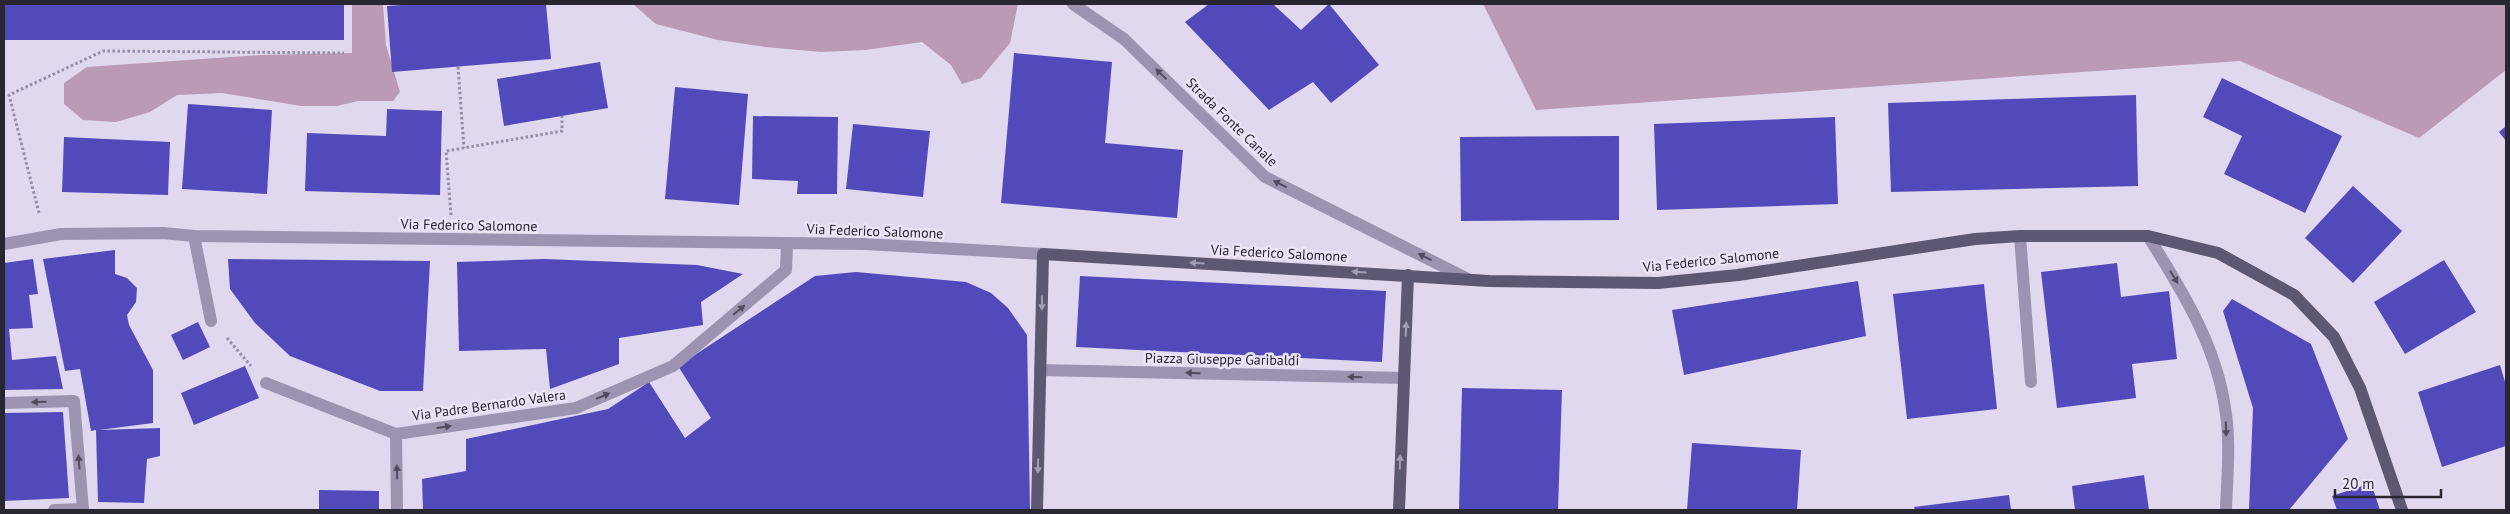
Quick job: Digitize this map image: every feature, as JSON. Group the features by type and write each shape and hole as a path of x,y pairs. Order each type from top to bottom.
{"main road":[{"name":"Via Federico Salomone","path":"1043,254 1468,279 1658,283 1738,275 1975,238 2148,236 2218,253 2294,295 2334,337 2360,388 2402,510"},
{"path":"1037,510 1043,254"},
{"path":"1399,510 1408,275"}],"street":[{"name":"Strada Fonte Canale","path":"1072,4 1124,39 1266,177 1468,279"},
{"name":"Via Federico Salomone","path":"4,244 61,234 154,233 194,236 452,240 865,244 1043,254"},
{"path":"194,236 211,321"},
{"path":"2020,236 2031,382"},
{"path":"2148,236 2185,296 2215,361 2226,408 2228,463 2226,510"},
{"name":"Via Padre Bernardo Valera","path":"396,434 576,408 673,366 786,270 787,244"},
{"name":"Piazza Giuseppe Garibaldi","path":"1040,370 1404,378"},
{"path":"266,383 396,434 397,510"},
{"path":"4,403 74,401 83,510 54,510"}],"path":[{"path":"45,237 9,95 103,51 344,53"},
{"path":"458,67 464,148"},
{"path":"452,240 446,151 562,131 562,116"},
{"path":"211,321 266,383"}],"shaded area":[{"path":"352,4 383,4 386,45 400,92 393,101 358,101 337,106 301,106 222,93 177,95 150,112 116,122 83,120 64,104 64,83 87,67 260,55 352,53"},
{"path":"633,4 1018,4 1010,43 981,78 962,84 951,65 922,42 865,50 821,52 765,47 718,40 656,24"},
{"path":"1483,4 2506,4 2506,70 2419,138 2240,61 1536,110"}],"building":[{"path":"4,4 344,4 344,40 4,40"},
{"path":"416,4 546,4 551,59 392,72 387,6"},
{"path":"1209,4 1273,4 1301,30 1329,4 1379,65 1331,103 1313,82 1269,110 1185,22"},
{"path":"1014,53 1112,62 1105,143 1183,150 1177,218 1001,203"},
{"path":"600,62 608,108 504,126 497,79"},
{"path":"2222,78 2342,136 2305,213 2224,174 2242,136 2203,117"},
{"path":"675,87 748,94 739,205 665,199"},
{"path":"2136,95 2138,186 1891,192 1888,103"},
{"path":"188,104 272,110 267,194 182,189"},
{"path":"387,109 442,111 440,195 305,191 307,133 386,136"},
{"path":"753,116 838,117 837,194 797,194 798,181 752,179"},
{"path":"1835,117 1838,204 1657,210 1654,124"},
{"path":"853,124 930,131 923,197 846,189"},
{"path":"2506,126 2506,141 2499,132"},
{"path":"1619,136 1619,220 1461,221 1460,137"},
{"path":"64,137 170,142 168,195 62,192"},
{"path":"2353,186 2402,231 2353,283 2305,238"},
{"path":"115,250 115,274 127,278 137,288 136,302 127,315 129,325 153,370 153,423 99,430 160,428 160,456 147,459 144,503 98,502 96,430 91,431 80,369 65,371 43,259"},
{"path":"33,259 38,294 29,295 33,328 9,329 12,360 56,356 63,389 4,390 4,263"},
{"path":"228,259 430,261 423,391 380,391 290,356 255,323 230,289"},
{"path":"544,259 697,265 743,274 701,302 703,325 619,338 619,364 550,389 546,349 459,351 457,262"},
{"path":"2444,260 2476,312 2405,354 2374,302"},
{"path":"2117,263 2121,297 2169,291 2177,359 2132,364 2136,398 2057,408 2041,272"},
{"path":"856,272 966,282 991,293 1008,308 1027,335 1030,510 423,510 422,479 466,471 466,439 608,409 649,382 685,438 711,418 678,366 815,276"},
{"path":"1080,276 1386,291 1382,362 1076,347"},
{"path":"1858,281 1866,336 1684,375 1672,310"},
{"path":"1984,284 1997,409 1907,419 1893,294"},
{"path":"2232,299 2311,344 2348,439 2289,510 2249,510 2253,408 2223,311"},
{"path":"198,322 210,347 183,360 171,335"},
{"path":"2500,365 2506,385 2506,446 2442,467 2418,392"},
{"path":"245,366 259,398 194,425 181,393"},
{"path":"1462,388 1562,390 1558,510 1459,510"},
{"path":"63,412 69,498 4,501 4,413"},
{"path":"1692,443 1801,450 1797,510 1687,510"},
{"path":"2144,475 2149,510 2075,510 2072,486"},
{"path":"2371,483 2380,510 2337,510 2332,496"},
{"path":"319,490 379,491 379,510 319,510"},
{"path":"2009,495 2011,510 1915,510 1914,507"}]}
